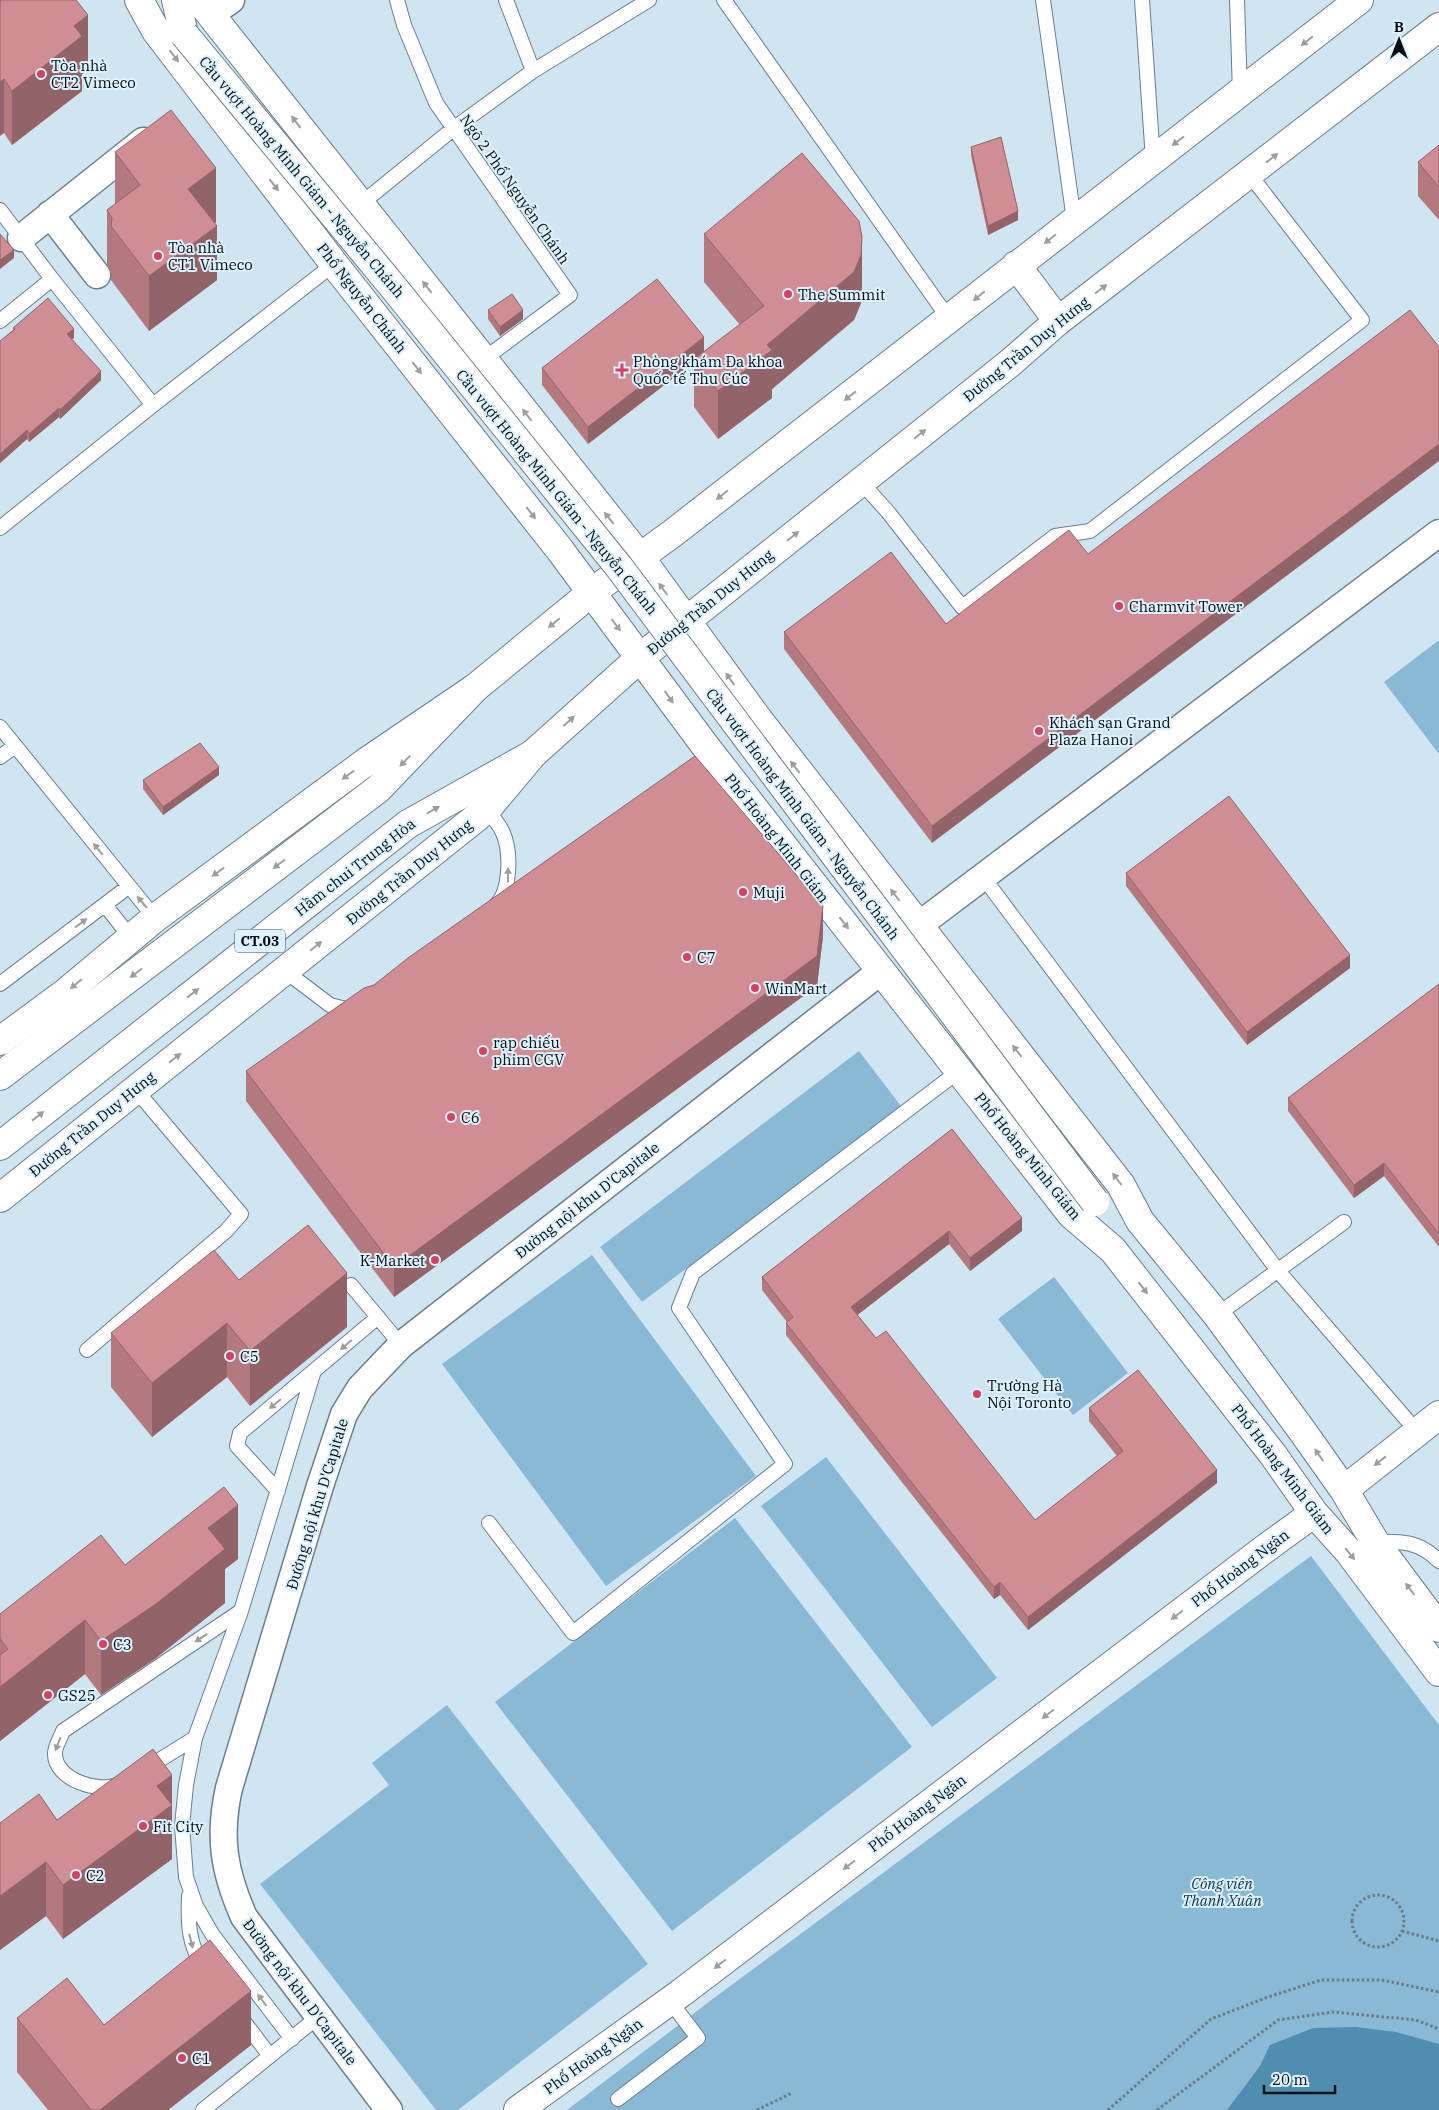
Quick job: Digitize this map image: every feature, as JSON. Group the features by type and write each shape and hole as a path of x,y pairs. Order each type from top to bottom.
{"main road":[{"name":"Phố Nguyễn Chánh","path":"139,0 156,32 334,264 502,474 641,657"},
{"name":"Cầu vượt Hoàng Minh Giám - Nguyễn Chánh","path":"144,0 184,34 394,288 619,567 1094,1202 1113,1250"},
{"name":"Cầu vượt Hoàng Minh Giám - Nguyễn Chánh","path":"176,0 184,34"},
{"path":"0,1041 65,993 155,918 366,762 474,688 592,592 673,533 1074,220 1240,94 1336,8 1359,0"},
{"path":"214,5 362,203 556,453 639,556 758,719 1122,1185 1140,1221 1217,1315 1344,1490 1375,1542 1439,1628"},
{"name":"Đường Trần Duy Hưng","path":"0,1198 488,809 533,754 641,657 1002,369 1058,322 1250,176 1439,27"},
{"path":"1016,265 1058,322"},
{"path":"502,474 537,489 548,486 556,480 560,470 556,453"},
{"name":"Phố Hoàng Minh Giám","path":"641,657 706,747 1071,1214 1113,1250 1274,1456 1314,1513 1349,1552 1439,1672"},
{"path":"0,1076 378,789 474,688"},
{"path":"706,747 701,728 705,714 718,705 736,707 758,719"},
{"name":"Hầm chui Trung Hòa","path":"0,1146 408,824 533,754"},
{"path":"1094,1202 1140,1221"},
{"path":"1344,1490 1439,1415"},
{"name":"Phố Hoàng Ngân","path":"518,2110 670,2001 1314,1513"}],"street":[{"path":"21,238 150,136"},
{"path":"50,214 97,275"},
{"path":"919,926 1439,533"},
{"name":"Đường nội khu D'Capitale","path":"389,2110 244,1917 224,1858 223,1814 320,1486 344,1414 360,1388 401,1344 881,971"}],"lane":[{"name":"Ngõ 2 Phố Nguyễn Chánh","path":"396,0 404,25 436,103 570,295 484,359"},
{"path":"506,0 532,71"},
{"path":"362,203 532,71 649,0"},
{"path":"724,0 949,319"},
{"path":"1043,0 1074,220"},
{"path":"1142,0 1153,160"},
{"path":"1237,0 1240,94"},
{"path":"860,481 888,512 962,607 1055,536 1090,531 1362,320 1250,176"},
{"path":"0,210 52,279 153,404"},
{"path":"0,528 153,404 334,264"},
{"path":"0,321 52,279"},
{"path":"0,727 155,918"},
{"path":"0,757 15,746"},
{"path":"483,916 498,903 508,884 503,833 488,809"},
{"path":"983,877 1279,1272 1407,1420"},
{"path":"0,984 128,886"},
{"path":"105,905 131,938"},
{"path":"285,971 330,1004 351,1012 368,1009"},
{"path":"489,1523 573,1633 785,1464 679,1308 693,1273 959,1071"},
{"path":"87,1350 226,1231 241,1214 135,1089"},
{"path":"1217,1315 1279,1272 1344,1222"},
{"path":"352,1285 401,1344"},
{"path":"278,1490 237,1446 237,1438 240,1433 313,1374 378,1317"},
{"path":"214,1982 192,1947 188,1926 190,1893 182,1826 186,1785 195,1738 241,1611 313,1374"},
{"path":"1375,1542 1402,1540 1428,1551 1439,1561"},
{"path":"195,1738 118,1786 87,1787 61,1770 55,1753 63,1730 241,1611"},
{"path":"190,1893 212,1934 292,2039"},
{"path":"618,2099 698,2038 670,2001"},
{"path":"230,2004 270,2056"},
{"path":"204,2110 318,2017"}],"path":[{"path":"1385,1896 1392,1899 1402,1912 1402,1931 1394,1941 1386,1945 1368,1945 1355,1933 1352,1916 1361,1901 1368,1897 1385,1896"},
{"path":"1402,1931 1439,1941"},
{"path":"1108,2110 1211,2018 1268,1996 1321,1980 1382,1980 1439,1992"},
{"path":"1157,2110 1278,2020 1333,2012 1416,2020 1439,2029"},
{"path":"757,2110 792,2092"}],"green space":[{"path":"1439,640 1439,754 1384,682"},
{"path":"859,1051 901,1106 642,1302 600,1247"},
{"path":"592,1255 756,1476 606,1586 442,1364"},
{"path":"1054,1277 1128,1373 1073,1415 998,1319"},
{"path":"826,1457 997,1678 932,1727 761,1506"},
{"path":"735,1518 912,1747 672,1931 495,1702"},
{"name":"Công viên Thanh Xuân","path":"1311,1556 1439,1725 1439,2110 567,2110 718,1995"},
{"path":"447,1705 648,1964 458,2110 436,2110 260,1884 389,1785 372,1763"}],"shaded area":[{"path":"1356,2027 1396,2032 1439,2044 1439,2110 1227,2110 1260,2066 1270,2045 1313,2028"}],"building":[{"path":"0,0 76,0 88,15 74,26 82,36 12,91 4,79 0,82"},
{"path":"171,110 216,168 188,189 217,226 149,276 111,226 112,218 107,210 140,185 115,152"},
{"path":"1001,137 1018,211 988,226 971,147"},
{"path":"1439,145 1439,187 1418,162"},
{"path":"802,153 859,221 862,237 861,255 854,272 767,345 772,350 718,391 694,359 764,306 704,234"},
{"path":"0,234 14,250 0,260"},
{"name":"Phòng khám Đa khoa Quốc tế Thu Cúc","path":"657,279 704,337 588,427 542,368"},
{"path":"512,294 523,310 500,327 488,310"},
{"path":"48,298 74,329 67,334 101,371 60,410 59,408 29,434 27,430 0,454 0,341"},
{"name":"Charmvit Tower","path":"1410,310 1439,347 1439,444 932,826 784,632 891,552 946,624 1069,530 1088,554"},
{"path":"200,743 219,767 163,807 143,780"},
{"path":"695,756 823,906 817,956 394,1267 246,1071 364,988 374,985 408,958"},
{"path":"1229,796 1350,955 1247,1032 1126,873"},
{"path":"1439,984 1439,1234 1384,1163 1354,1185 1288,1098"},
{"path":"952,1129 1022,1218 970,1258 949,1231 851,1307 876,1338 886,1331 1035,1520 1123,1451 1089,1408 1138,1370 1217,1470 1028,1617 1000,1582 994,1587 786,1323 793,1317 762,1277"},
{"path":"308,1225 347,1273 250,1351 227,1323 152,1383 111,1333 214,1250 239,1280"},
{"path":"224,1487 238,1505 208,1528 225,1549 156,1604 101,1641 85,1620 0,1687 0,1655 8,1649 0,1639 0,1614 101,1535 125,1565"},
{"path":"153,1749 172,1775 157,1786 172,1805 63,1885 46,1862 0,1896 0,1823 39,1794 57,1820"},
{"path":"210,1940 251,1991 100,2110 91,2110 17,2018 67,1978 104,2025"}],"place":[{"name":"Tòa nhà CT2 Vimeco","path":"41,74"},
{"name":"Tòa nhà CT1 Vimeco","path":"158,256"},
{"name":"The Summit","path":"788,294"},
{"name":"Phòng khám Đa khoa Quốc tế Thu Cúc","path":"622,370"},
{"name":"Charmvit Tower","path":"1119,606"},
{"name":"Khách sạn Grand Plaza Hanoi","path":"1039,731"},
{"name":"Muji","path":"743,892"},
{"name":"C7","path":"687,957"},
{"name":"WinMart","path":"755,988"},
{"name":"rạp chiếu phim CGV","path":"483,1051"},
{"name":"C6","path":"451,1117"},
{"name":"K-Market","path":"435,1260"},
{"name":"C5","path":"230,1356"},
{"name":"Trường Hà Nội Toronto","path":"977,1394"},
{"name":"C3","path":"103,1644"},
{"name":"GS25","path":"48,1695"},
{"name":"Fit City","path":"143,1826"},
{"name":"C2","path":"76,1875"},
{"name":"C1","path":"182,2058"}]}
